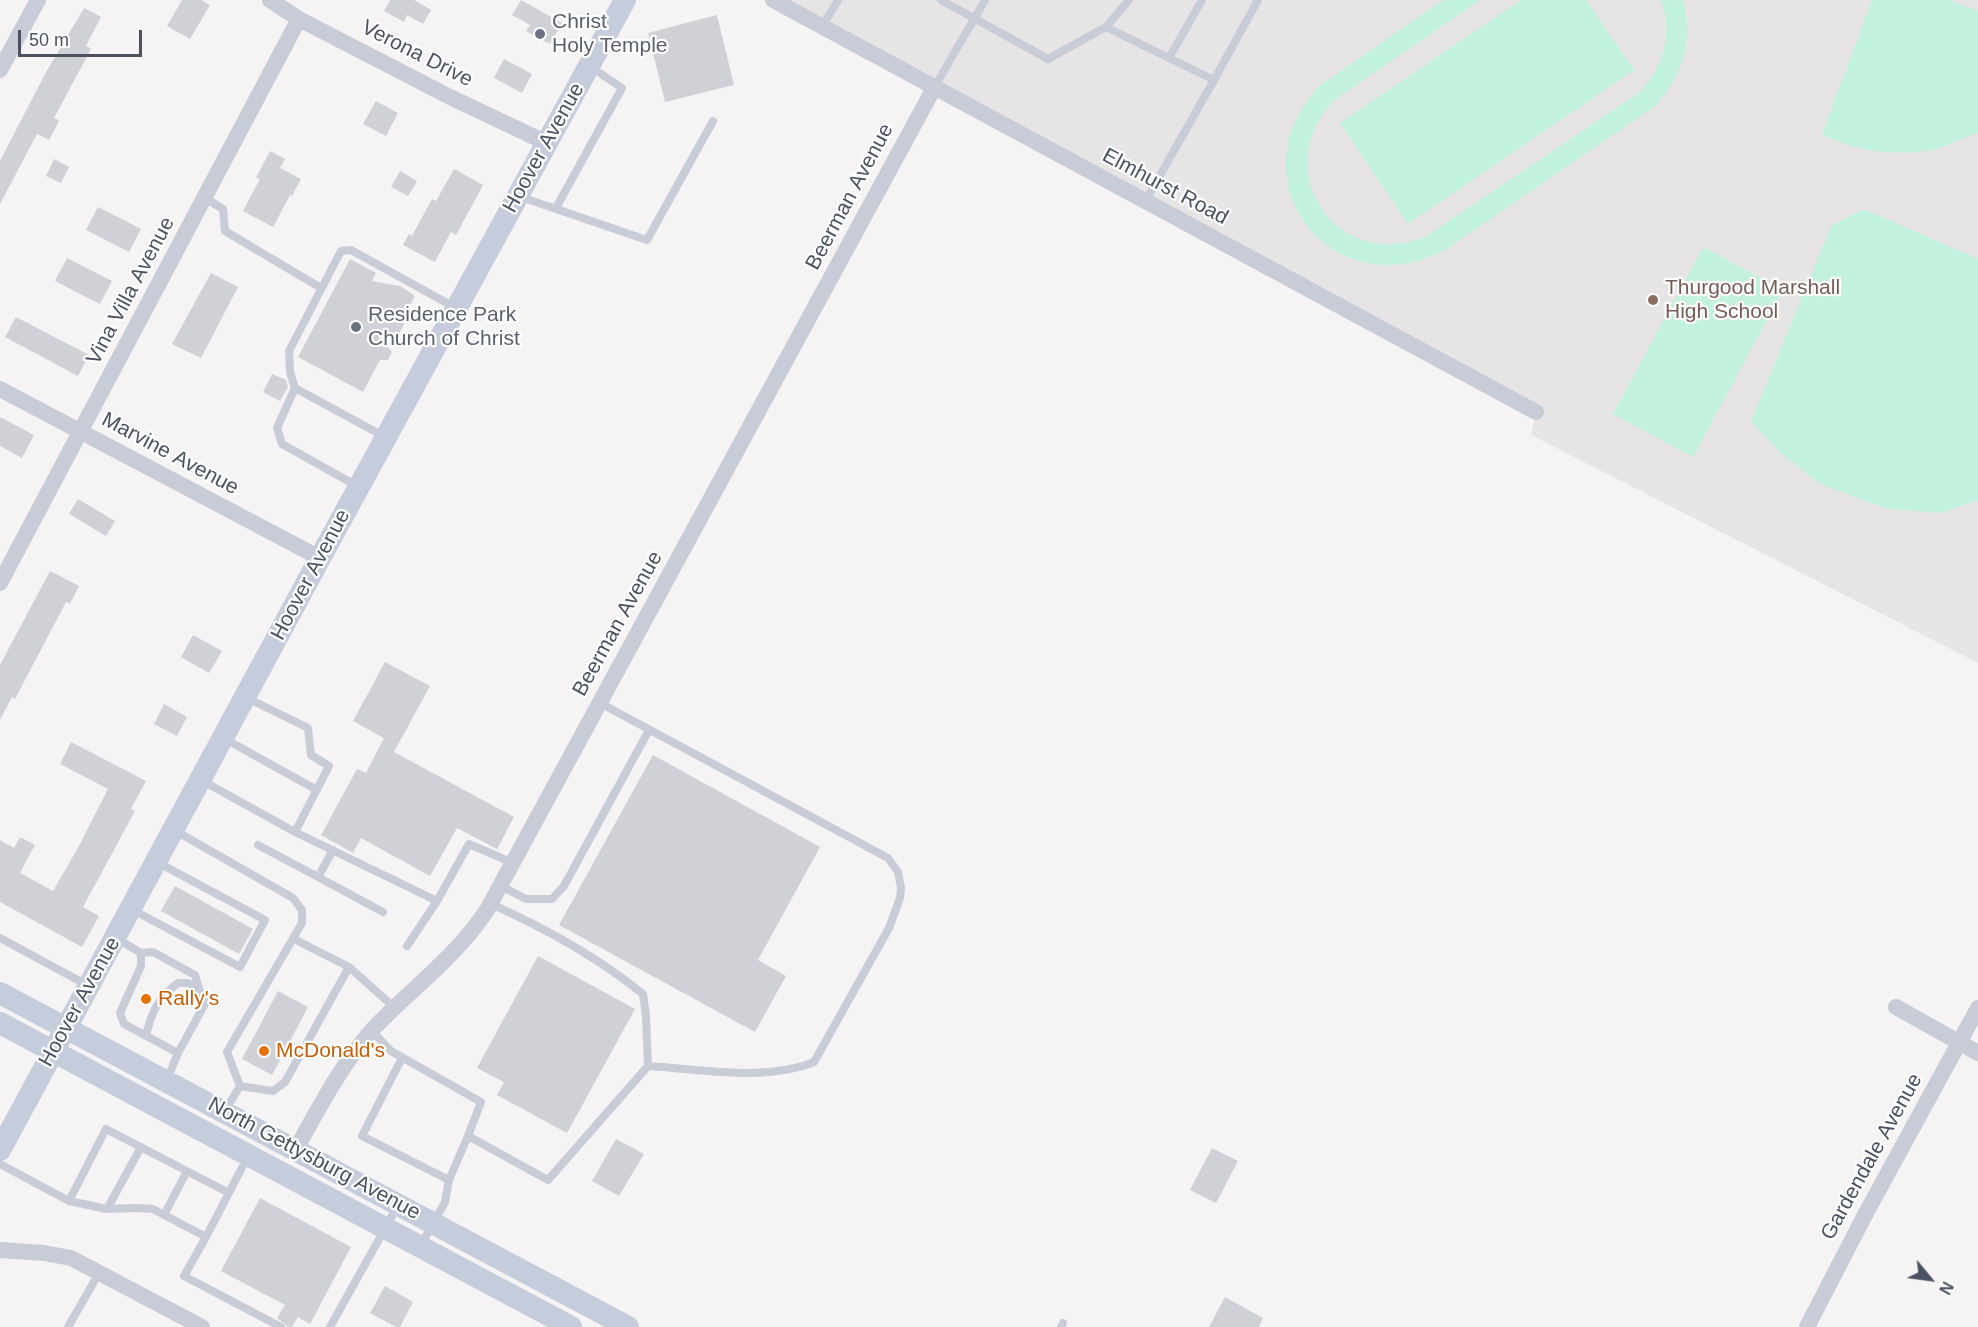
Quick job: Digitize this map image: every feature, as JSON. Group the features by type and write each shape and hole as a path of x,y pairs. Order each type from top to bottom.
{"main road":[{"name":"Hoover Avenue","path":"0,1150 8,1128 90,987 359,486 625,0"},
{"name":"North Gettysburg Avenue","path":"0,993 628,1327"},
{"name":"North Gettysburg Avenue","path":"0,1023 573,1327"}],"street":[{"path":"0,70 38,0"},
{"name":"Verona Drive","path":"270,0 299,19 450,97 547,143"},
{"name":"Elmhurst Road","path":"773,0 1536,412"},
{"name":"Vina Villa Avenue","path":"0,583 299,19"},
{"name":"Beerman Avenue","path":"296,1149 336,1079 372,1031 465,941 491,904 934,88"},
{"name":"Marvine Avenue","path":"0,389 320,558"},
{"path":"1896,1007 1978,1053"},
{"name":"Gardendale Avenue","path":"1807,1327 1866,1213 1978,1008"},
{"path":"0,1250 58,1254 71,1258 202,1327"},
{"path":"573,1327 588,1306"}],"lane":[{"path":"822,27 838,0"},
{"path":"941,0 1048,59 1106,27 1129,0"},
{"path":"934,88 985,0"},
{"path":"1169,58 1202,0"},
{"path":"1145,202 1258,0"},
{"path":"1106,27 1215,80"},
{"path":"556,208 622,88 589,66"},
{"path":"518,196 646,240 713,121"},
{"path":"206,198 223,209 225,231 321,288"},
{"path":"359,486 282,444 277,428 295,388 290,372 289,351 340,251 351,250 457,308"},
{"path":"295,388 386,437"},
{"path":"245,697 308,728 311,755 328,766 295,832"},
{"path":"600,703 888,858 898,872 901,888 900,898 889,928 814,1062 796,1070 754,1073 648,1066"},
{"path":"501,886 526,898 552,899 564,886 650,730"},
{"path":"223,738 316,790"},
{"path":"201,780 295,832 437,901"},
{"path":"174,830 293,898 302,910 302,923 294,939 228,1052 240,1086"},
{"path":"407,946 437,901 469,844 513,863"},
{"path":"258,845 382,912"},
{"path":"318,877 333,850"},
{"path":"131,909 240,967 260,930 265,920 156,862"},
{"path":"468,1136 548,1180 648,1066 643,994 612,969 538,924 491,904"},
{"path":"0,938 90,987"},
{"path":"116,938 141,953 153,952 195,975 206,1002 178,1053 166,1081"},
{"path":"294,939 349,967 395,1008"},
{"path":"141,953 141,966 120,1012 124,1024 178,1053"},
{"path":"240,1086 273,1091 285,1083 349,967"},
{"path":"146,1036 150,1018 159,1000 169,989 178,982 188,983 199,989"},
{"path":"372,1031 391,1051 482,1102 449,1180 445,1202 420,1247"},
{"path":"402,1058 362,1136 449,1180"},
{"path":"225,1111 240,1086"},
{"path":"69,1201 106,1129 229,1193"},
{"path":"107,1209 141,1147"},
{"path":"249,1156 184,1276 281,1327"},
{"path":"0,1164 69,1201 107,1209 153,1209 206,1237"},
{"path":"164,1215 187,1171"},
{"path":"330,1327 398,1204"},
{"path":"68,1327 99,1273"}],"shaded area":[{"name":"Thurgood Marshall High School","path":"773,0 1978,0 1978,663 1531,435 1536,412"}],"green space":[{"path":"1443,0 1480,0 1333,101 1315,128 1308,157 1310,184 1321,208 1339,228 1364,240 1393,244 1425,237 1640,92 1655,71 1664,49 1666,25 1661,0 1683,0 1686,15 1686,44 1672,83 1654,107 1448,248 1406,263 1367,263 1334,250 1308,227 1291,196 1286,160 1295,123 1319,86"},
{"path":"1521,0 1586,0 1634,70 1408,224 1340,123"},
{"path":"1872,0 1949,0 1978,11 1978,131 1975,134 1936,149 1903,153 1861,149 1822,134"},
{"path":"1864,209 1978,259 1978,500 1941,513 1887,509 1820,484 1781,453 1751,422 1831,226"},
{"path":"1703,247 1783,290 1693,457 1613,414"}],"building":[{"path":"182,0 201,0 210,5 190,39 167,26"},
{"path":"390,0 414,0 431,10 423,24 407,15 404,22 384,11"},
{"path":"521,0 562,23 550,44 526,31 530,25 512,15"},
{"path":"84,8 101,17 86,46 91,49 54,118 59,121 49,140 37,134 0,204 0,161 45,74"},
{"path":"717,15 734,85 665,102 648,33"},
{"path":"504,59 532,74 522,93 494,78"},
{"path":"376,101 398,113 386,136 363,124"},
{"path":"270,151 285,159 280,168 301,179 273,227 243,211 260,179 256,178"},
{"path":"54,159 69,167 61,183 46,176"},
{"path":"454,169 483,185 456,235 451,232 435,262 403,245 409,234 412,236 432,199 436,201"},
{"path":"400,171 417,181 408,196 391,187"},
{"path":"98,207 141,229 129,252 86,230"},
{"path":"67,258 112,281 100,304 55,281"},
{"name":"Residence Park Church of Christ","path":"350,259 376,273 372,281 400,286 415,296 402,319 404,324 398,336 379,337 392,352 388,360 380,360 363,392 298,357"},
{"path":"211,273 238,287 201,358 172,344"},
{"path":"16,317 89,355 78,376 5,337"},
{"path":"272,374 286,380 288,387 280,401 263,392"},
{"path":"0,417 34,435 22,458 0,446"},
{"path":"78,499 115,521 106,536 69,514"},
{"path":"50,571 79,586 70,604 66,602 15,699 12,697 0,720 0,665"},
{"path":"193,635 222,651 209,673 181,657"},
{"path":"385,662 430,686 394,752 514,817 497,849 457,828 430,876 361,838 353,853 321,835 357,769 366,773 384,738 353,721"},
{"path":"164,704 187,717 177,736 154,724"},
{"path":"71,742 146,781 131,809 135,811 83,907 99,916 82,947 0,902 0,840 14,848 20,837 35,845 20,873 53,891 108,789 60,764"},
{"path":"653,755 820,847 758,960 786,976 755,1032 559,925"},
{"path":"175,886 253,929 239,954 161,911"},
{"path":"538,956 635,1009 567,1133 497,1095 504,1082 477,1068"},
{"path":"278,991 308,1007 272,1075 242,1059"},
{"path":"616,1139 644,1154 619,1196 592,1181"},
{"path":"1212,1148 1238,1161 1216,1203 1190,1190"},
{"path":"260,1198 351,1247 310,1324 298,1317 292,1327 287,1326 277,1318 285,1305 221,1271"},
{"path":"385,1286 413,1302 400,1327 370,1313"},
{"path":"1225,1297 1263,1318 1259,1327 1209,1327"}],"place":[{"name":"Christ Holy Temple","path":"540,34"},
{"name":"Thurgood Marshall High School","path":"1653,300"},
{"name":"Residence Park Church of Christ","path":"356,327"},
{"name":"Rally's","path":"146,999"},
{"name":"McDonald's","path":"264,1051"}]}
